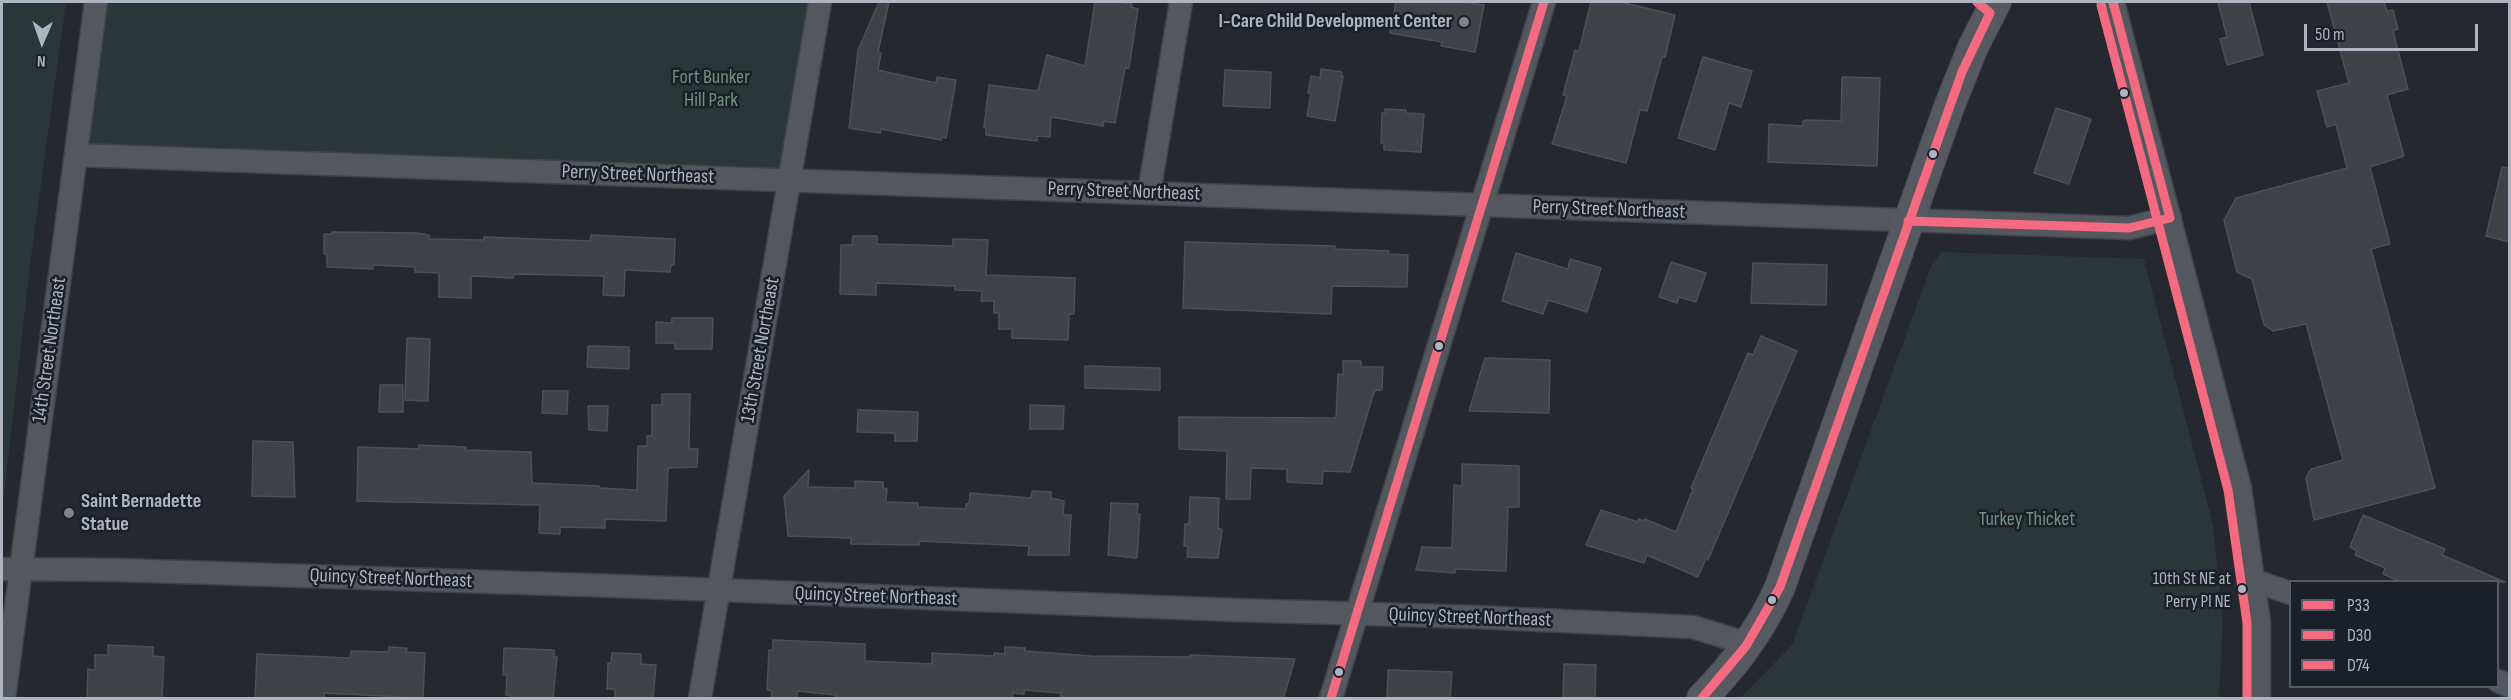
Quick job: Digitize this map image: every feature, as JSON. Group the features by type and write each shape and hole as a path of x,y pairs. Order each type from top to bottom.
{"main road":[{"path":"1702,699 1730,669 1748,644 1763,621 1783,581 1908,221 1988,5"}],"street":[{"name":"14th Street Northeast","path":"4,699 11,569 76,155 96,2"},
{"name":"13th Street Northeast","path":"700,699 820,2"},
{"path":"1149,194 1181,2"},
{"path":"1330,699 1544,2"},
{"path":"2113,2 2240,488 2255,581 2260,650 2259,699"},
{"name":"Perry Street Northeast","path":"76,155 2129,228 2170,218"},
{"name":"Quincy Street Northeast","path":"11,569 119,570 1357,615 1475,617 1693,627 1748,644"},
{"path":"2255,581 2289,593"}],"green space":[{"path":"2,2 66,2 31,257 2,513"},
{"name":"Fort Bunker Hill Park","path":"96,2 820,2 789,181 76,155"},
{"name":"Turkey Thicket","path":"1942,252 2144,259 2213,525 2223,621 2219,698 1740,698 1792,645 1932,264"}],"building":[{"path":"879,2 889,2 878,52 881,53 878,70 936,83 937,77 956,80 946,138 942,137 941,140 881,129 880,133 849,128 858,50"},
{"path":"1095,2 1132,4 1131,7 1138,9 1129,68 1125,68 1115,123 1104,121 1103,126 1051,117 1050,137 1037,136 1037,141 986,135 984,127 989,85 1038,91 1047,55 1085,66"},
{"path":"1396,2 1462,2 1484,5 1475,52 1441,46 1442,42 1390,33"},
{"path":"1591,2 1620,2 1675,15 1665,57 1662,57 1647,111 1640,110 1626,163 1552,144 1567,96 1563,95 1575,50 1579,51"},
{"path":"2218,2 2249,2 2263,55 2227,65 2220,39 2227,37"},
{"path":"2327,2 2384,2 2387,11 2393,10 2398,29 2393,31 2408,89 2387,95 2404,156 2370,167 2390,244 2371,249 2435,488 2314,520 2306,478 2311,469 2343,460 2306,324 2273,331 2264,325 2252,279 2237,272 2224,220 2236,198 2347,168 2336,124 2327,127 2317,91 2349,83"},
{"path":"1703,57 1752,71 1741,107 1729,103 1715,150 1678,138"},
{"path":"1321,69 1342,72 1335,121 1307,116 1311,76 1320,78"},
{"path":"1225,70 1271,72 1270,108 1223,106"},
{"path":"1842,77 1880,78 1877,166 1768,162 1769,124 1803,126 1803,121 1807,120 1841,121"},
{"path":"2056,108 2091,119 2069,184 2034,173"},
{"path":"1385,109 1424,114 1421,152 1384,150 1384,143 1381,143 1382,113 1385,113"},
{"path":"2502,167 2510,168 2510,242 2486,236"},
{"path":"332,232 417,233 429,235 429,239 484,240 484,237 590,241 591,235 675,239 674,265 671,265 670,272 625,270 624,296 603,295 604,276 514,274 513,278 471,276 471,298 439,297 439,273 415,272 415,267 373,265 373,269 327,267 327,254 324,254 324,234 332,234"},
{"path":"853,236 877,236 877,244 953,246 953,239 988,240 986,275 1075,278 1074,314 1069,314 1068,340 1012,338 1012,329 999,329 999,313 994,313 994,301 981,301 982,291 955,290 955,286 876,283 876,295 840,294 841,245 852,245"},
{"path":"1185,242 1335,246 1335,249 1389,251 1388,254 1408,255 1407,287 1332,286 1331,314 1183,308"},
{"path":"1516,253 1568,269 1570,259 1601,268 1587,312 1548,300 1543,314 1502,301"},
{"path":"1671,262 1706,273 1696,302 1679,297 1677,303 1659,297"},
{"path":"1753,263 1827,265 1826,305 1751,303"},
{"path":"672,318 713,318 712,349 675,349 675,343 656,343 656,322 672,323"},
{"path":"1761,336 1797,351 1708,560 1706,559 1698,577 1647,555 1644,563 1586,545 1601,510 1638,522 1639,519 1644,521 1645,519 1676,532 1693,489 1691,488 1748,353 1753,355"},
{"path":"407,338 430,339 428,401 405,400"},
{"path":"588,346 629,347 629,369 587,367"},
{"path":"1485,358 1550,360 1549,413 1469,411"},
{"path":"1343,361 1361,361 1361,367 1383,367 1382,390 1374,392 1350,472 1323,471 1322,484 1287,482 1287,469 1251,468 1250,499 1226,499 1227,451 1179,449 1179,417 1336,418 1338,374 1343,375"},
{"path":"1085,366 1160,368 1160,390 1085,388"},
{"path":"380,385 403,385 403,412 379,412"},
{"path":"543,391 568,391 567,414 542,413"},
{"path":"662,394 690,394 689,449 698,449 697,467 668,468 666,521 605,519 605,528 560,527 560,534 539,533 540,505 357,501 358,447 419,449 419,445 466,447 466,450 531,452 532,483 637,490 638,446 647,446 647,436 652,436 652,405 662,405"},
{"path":"1030,405 1064,406 1063,429 1030,429"},
{"path":"588,406 608,406 607,431 589,430"},
{"path":"858,410 918,412 917,441 895,441 895,433 857,432"},
{"path":"253,441 293,442 295,497 252,496"},
{"path":"1462,464 1519,466 1519,507 1508,507 1506,571 1455,569 1455,573 1416,570 1422,547 1452,548 1454,485 1462,486"},
{"path":"809,470 808,487 855,488 855,481 883,482 883,488 887,489 886,502 918,503 918,507 966,509 970,493 1031,498 1032,491 1051,492 1051,498 1064,501 1063,515 1071,515 1069,555 1028,555 1029,546 919,541 919,545 851,544 851,538 788,536 784,496"},
{"path":"1190,497 1219,498 1218,528 1222,530 1218,558 1187,557 1188,546 1184,546 1185,524 1189,524"},
{"path":"1111,503 1138,504 1137,514 1140,514 1137,558 1108,555"},
{"path":"2363,515 2445,549 2442,555 2505,582 2499,582 2499,580 2396,580 2383,574 2385,568 2355,555 2357,551 2350,547"},
{"path":"773,640 865,644 865,661 932,664 932,653 994,656 994,653 1005,654 1005,647 1025,648 1025,651 1091,656 1190,657 1190,655 1295,659 1283,699 1110,699 1061,697 1061,693 1024,690 1024,694 1013,693 1012,699 836,699 836,695 797,691 797,699 772,699 772,691 767,690 769,650 773,650"},
{"path":"108,645 153,647 153,656 164,657 162,699 87,699 88,669 95,670 95,655 108,655"},
{"path":"389,647 407,648 406,652 425,653 423,698 324,693 324,699 255,699 257,654 350,658 351,651 389,652"},
{"path":"504,648 554,650 554,657 557,657 553,699 510,699 510,695 506,695 507,675 503,675"},
{"path":"612,653 641,654 641,664 656,665 653,699 615,699 615,689 607,689 608,663 611,663"},
{"path":"1564,664 1596,665 1595,699 1563,699"},
{"path":"1388,670 1452,672 1450,699 1387,699"}],"transit line":[{"name":"D30","path":"1331,698 1544,2"},
{"name":"P33","path":"1702,698 1746,646 1780,587 1962,72 1990,13 1977,2"},
{"name":"P33","path":"1908,221 2129,228 2170,218 2113,2"},
{"name":"D74","path":"2101,5 2228,490 2247,623 2247,698"}],"place":[{"name":"I-Care Child Development Center","path":"1464,22"},
{"name":"Saint Bernadette Statue","path":"69,513"},
{"name":"10th St NE at Perry Pl NE","path":"2242,589"}]}
